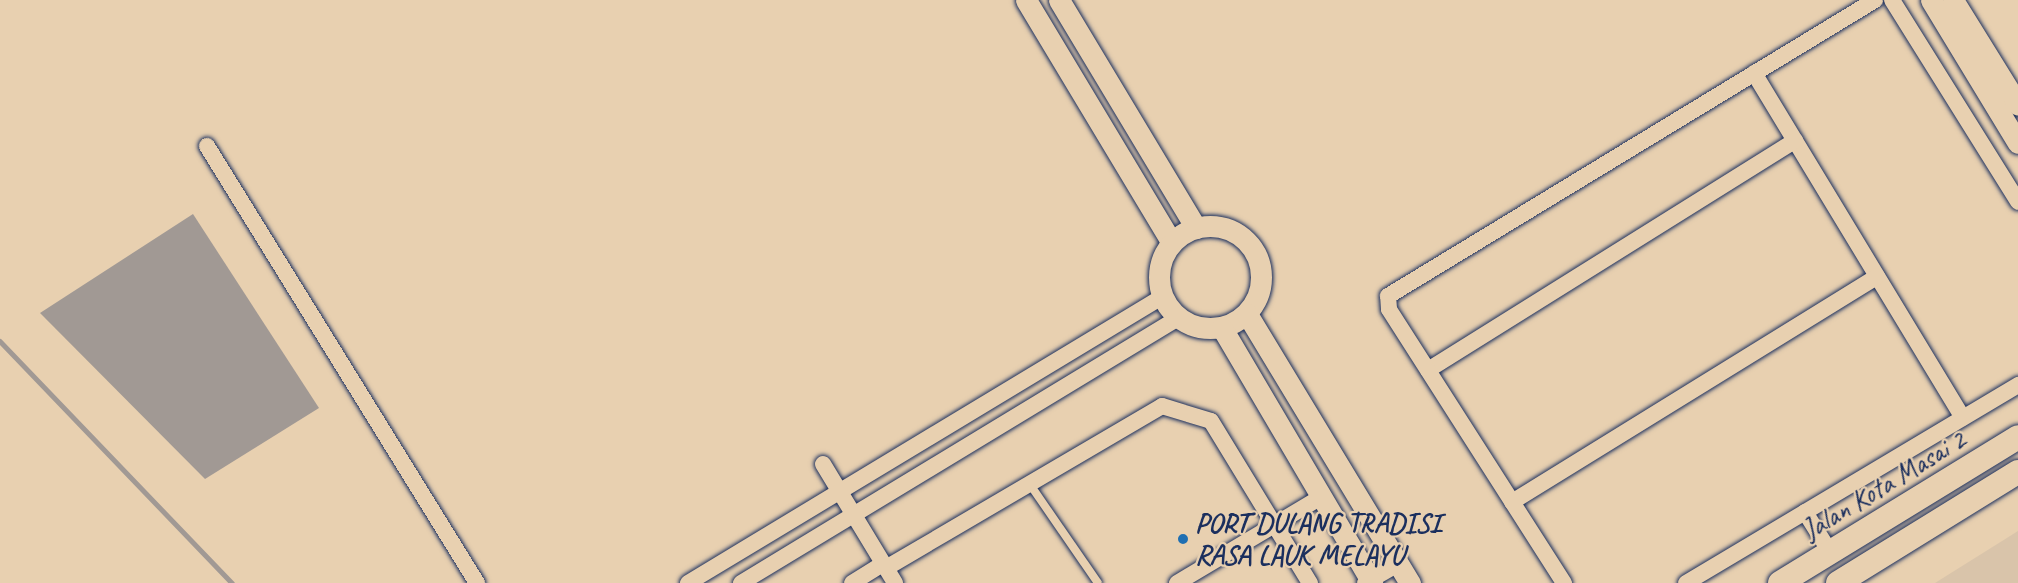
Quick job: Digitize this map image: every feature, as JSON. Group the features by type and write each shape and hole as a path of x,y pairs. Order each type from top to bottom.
{"main road":[{"name":"Jalan Kota Masai 2","path":"1780,583 2018,437"},
{"name":"Jalan Kota Masai 2","path":"1838,583 2018,472"}],"street":[{"path":"1026,0 1172,243"},
{"path":"1059,0 1196,228"},
{"path":"1564,583 1389,309 1387,302 1394,290 1875,0"},
{"path":"1892,0 2017,197"},
{"path":"1931,0 2018,143"},
{"path":"1953,0 2018,105"},
{"path":"1754,73 1963,418"},
{"path":"1428,370 1795,141"},
{"path":"207,146 477,583"},
{"path":"1196,228 1229,229 1255,251 1262,284 1247,314 1222,328 1192,326 1178,318 1162,297 1158,278 1172,243 1196,228"},
{"path":"1512,502 1877,277"},
{"path":"688,583 1162,297"},
{"path":"1247,314 1410,583"},
{"path":"741,583 1178,318"},
{"path":"1222,328 1369,582 1399,563"},
{"path":"1686,583 2018,385"},
{"path":"852,583 1162,406 1211,421 1310,583"},
{"path":"823,464 895,583"},
{"path":"1177,583 1321,497"},
{"path":"1805,512 1830,552"}],"lane":[{"path":"1029,483 1098,583"}],"shaded area":[{"path":"193,214 319,408 205,479 40,313"},
{"path":"2018,531 2018,583 1935,583"}],"waterway":[{"path":"0,341 232,583"}],"place":[{"name":"PORT DULANG TRADISI RASA LAUK MELAYU","path":"1183,539"}]}
